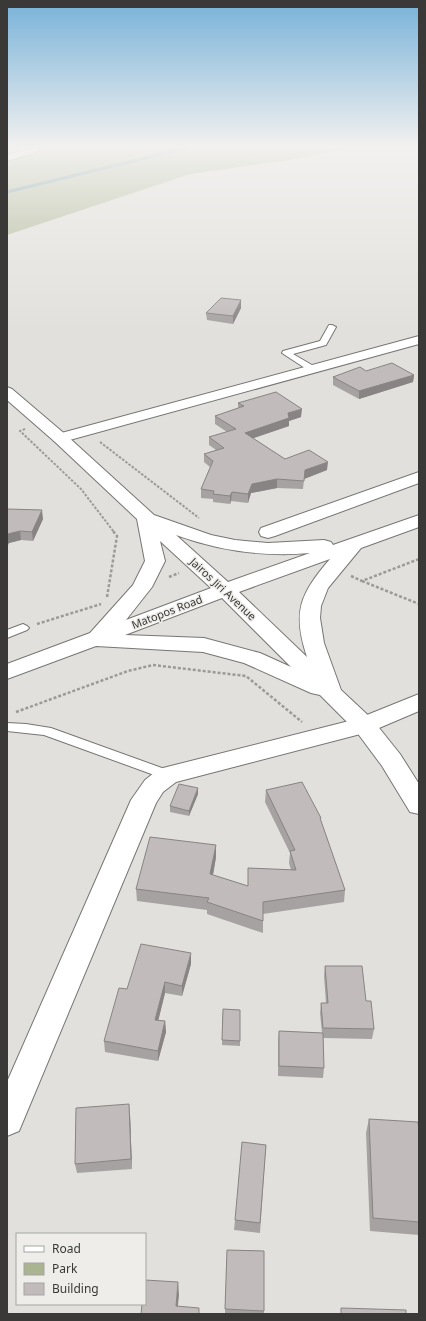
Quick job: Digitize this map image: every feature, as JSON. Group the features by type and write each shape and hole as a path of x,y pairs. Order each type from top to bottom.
{"main road":[{"path":"60,438 314,370 419,340"},
{"name":"Jairos Jiri Avenue","path":"7,392 60,438 225,590 364,725 391,760 419,805"},
{"path":"268,532 419,477"},
{"path":"146,517 189,533 234,546 303,548 355,543"},
{"path":"92,640 119,615 142,587 155,561 146,517"},
{"name":"Matopos Road","path":"7,672 225,590 419,521"},
{"path":"332,694 312,638 310,609 314,596 322,583 355,543"},
{"path":"92,640 204,645 252,658 332,694"},
{"path":"7,1120 144,800 154,786 168,775 364,725 419,702"}],"lane":[{"path":"314,370 286,353 323,343 332,327"},
{"path":"7,634 23,628"},
{"path":"7,727 46,731 168,775"}],"path":[{"path":"43,424 20,431 81,489 117,536 107,602"},
{"path":"87,431 204,522"},
{"path":"362,581 419,604"},
{"path":"14,713 128,671 153,666 196,669 246,676 321,737"}],"green space":[{"path":"7,210 83,210 7,235"}],"building":[{"path":"221,298 241,300 233,316 206,313"},
{"path":"392,363 414,375 359,391 333,377 360,367 366,371"},
{"path":"276,392 302,409 288,413 289,418 245,433 285,459 309,450 328,462 305,470 304,481 277,479 252,484 248,494 232,492 230,496 213,494 214,491 201,489 213,461 204,454 224,448 209,437 236,429 215,416 244,406 238,403"},
{"path":"7,509 42,510 32,532 20,531 8,534 7,536"},
{"path":"302,782 321,818 345,890 263,902 263,921 207,902 209,898 136,889 150,837 216,845 210,874 248,886 248,868 296,870 290,851 295,850 266,790"},
{"path":"179,784 198,788 189,811 170,806"},
{"path":"141,944 191,953 182,986 165,982 155,1020 165,1021 158,1051 104,1041 119,988 127,989"},
{"path":"325,966 362,966 366,1001 371,1001 374,1029 323,1028 321,1003 328,1003"},
{"path":"223,1009 240,1010 240,1041 222,1040"},
{"path":"279,1031 323,1033 324,1068 279,1066"},
{"path":"129,1104 131,1159 75,1164 76,1108"},
{"path":"369,1119 418,1122 419,1222 373,1218"},
{"path":"242,1142 266,1145 260,1223 235,1220"},
{"path":"227,1250 264,1251 264,1311 225,1309"},
{"path":"146,1280 178,1282 176,1306 199,1308 199,1314 141,1314 142,1305 146,1305"},
{"path":"341,1308 406,1310 406,1314 341,1314"}]}
